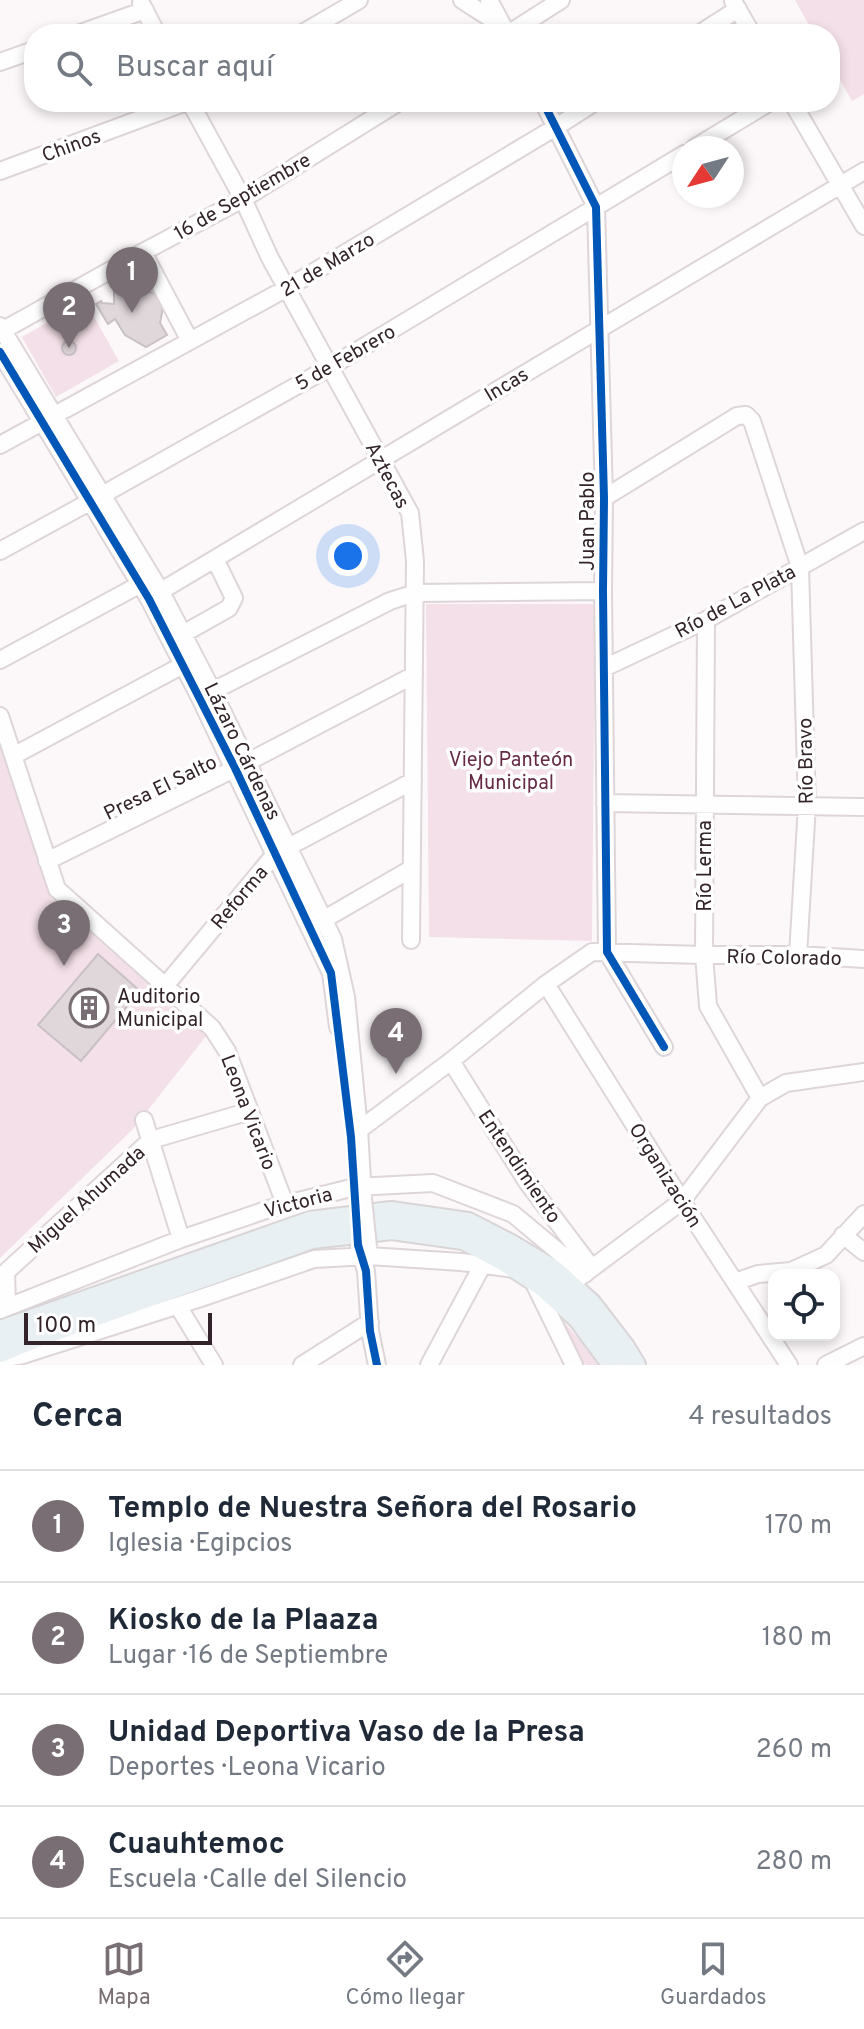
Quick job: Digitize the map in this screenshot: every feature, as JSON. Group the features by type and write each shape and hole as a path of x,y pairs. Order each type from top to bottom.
{"main road":[{"path":"0,1331 310,1222 391,1212 468,1223 553,1270 582,1276 591,1304 635,1365"},
{"path":"0,1352 312,1238 392,1229 463,1239 524,1273 579,1319 613,1365"}],"street":[{"path":"318,24 359,0"},
{"path":"462,0 496,24"},
{"path":"489,0 502,24"},
{"path":"520,24 561,0"},
{"path":"711,24 735,4 746,24"},
{"path":"100,24 142,5 152,24"},
{"path":"0,62 24,54"},
{"name":"Chinos","path":"0,171 161,112"},
{"name":"Aztecas","path":"194,112 410,513 415,561 411,940"},
{"name":"16 de Septiembre","path":"1,330 243,199 383,112"},
{"name":"Juan Pablo","path":"548,112 596,207 604,498 607,952"},
{"name":"21 de Marzo","path":"0,445 287,288 579,112"},
{"path":"714,136 753,112"},
{"path":"798,112 864,226"},
{"name":"5 de Febrero","path":"0,551 330,367 672,161"},
{"name":"Incas","path":"0,660 215,559 864,171"},
{"path":"143,252 190,341"},
{"name":"Lázaro Cárdenas","path":"1,330 48,419 150,588 183,634 206,695 317,924 333,939 346,997 364,1255 377,1365"},
{"name":"Lázaro Cárdenas","path":"0,352 48,419"},
{"name":"Río Bravo","path":"604,498 737,416 746,415 752,421 800,567 807,805 798,955"},
{"name":"Río de La Plata","path":"604,668 706,620 864,531"},
{"path":"183,634 229,608 234,598 215,559"},
{"name":"Lázaro Cárdenas","path":"150,588 183,665 206,695"},
{"path":"206,695 390,601 415,593 603,591"},
{"name":"Río Lerma","path":"706,620 704,955 708,1006 760,1098"},
{"path":"13,756 183,665"},
{"name":"Presa El Salto","path":"47,861 240,766 414,675"},
{"name":"Leona Vicario","path":"0,716 57,889 212,1028 227,1051 285,1204"},
{"name":"Reforma","path":"165,986 282,851 413,781"},
{"path":"605,803 864,807"},
{"path":"317,924 411,869"},
{"path":"355,1133 546,984 592,952 607,952 664,1047"},
{"name":"Río Colorado","path":"607,952 864,959"},
{"name":"Organización","path":"546,984 789,1365"},
{"name":"Entendimiento","path":"451,1061 582,1276"},
{"path":"582,1276 682,1201 760,1098 786,1083 864,1072"},
{"name":"Miguel Ahumada","path":"3,1308 6,1272 151,1140 250,1111"},
{"path":"144,1120 181,1239"},
{"name":"Victoria","path":"3,1308 181,1239 285,1204 433,1183 513,1214 582,1276"},
{"path":"735,1282 758,1274 791,1271 826,1255 864,1214"},
{"path":"843,1235 864,1252"},
{"path":"0,1359 23,1355 178,1306 314,1259 364,1255 461,1262 524,1273 574,1365"},
{"path":"429,1365 482,1266"},
{"path":"178,1306 214,1365"},
{"path":"302,1365 370,1322"},
{"path":"826,1365 864,1346"}],"green space":[{"path":"795,0 864,0 864,94 852,101 840,80 840,24 808,24"},
{"path":"85,301 119,361 56,397 22,337"},
{"name":"Viejo Panteón Municipal","path":"426,604 595,604 592,941 429,937"},
{"path":"0,741 51,898 207,1035 133,1129 0,1258"},
{"path":"553,1310 594,1356 600,1365 585,1365"}],"building":[{"path":"133,280 141,281 146,290 157,295 163,307 160,323 167,335 146,347 125,335 115,319 108,324 96,304 101,301 114,304 114,291"},
{"path":"69,341 76,348 69,355 62,348"},
{"name":"Auditorio Municipal","path":"98,954 140,991 81,1061 38,1025"}],"cycle path":[{"path":"548,112 596,207 604,498 607,952 664,1047"},
{"path":"0,352 149,599 235,768 331,973 351,1137 358,1245 366,1271 370,1331 377,1365"}],"place":[{"name":"Templo de Nuestra Señora del Rosario","path":"132,313"},
{"name":"Kiosko de la Plaaza","path":"69,348"},
{"name":"Unidad Deportiva Vaso de la Presa","path":"64,966"},
{"name":"Auditorio Municipal","path":"89,1008"},
{"name":"Cuauhtemoc","path":"396,1074"}]}
